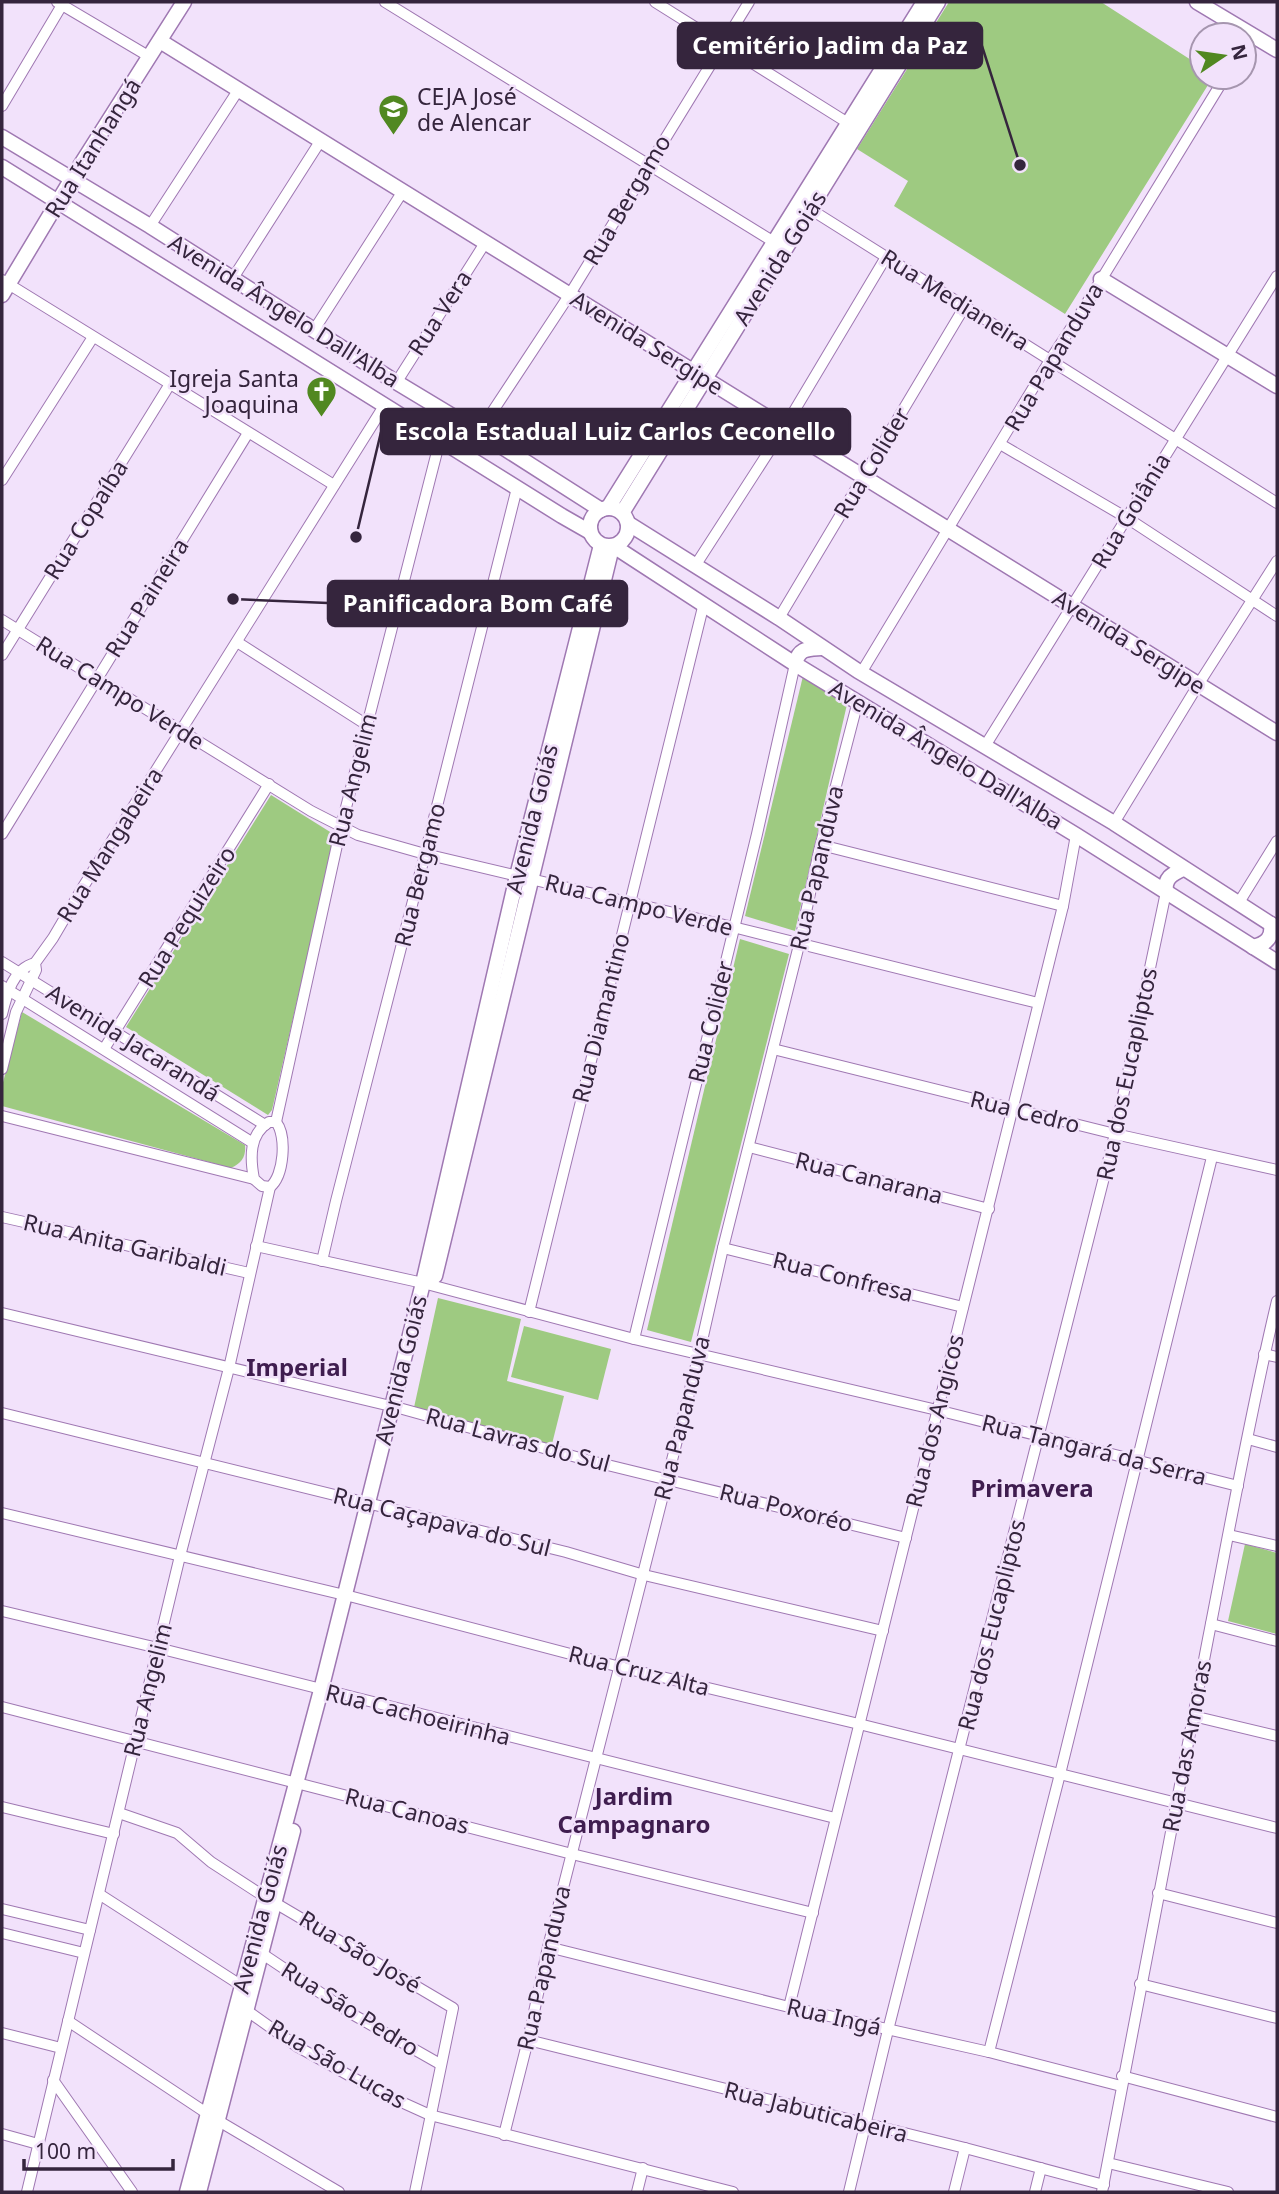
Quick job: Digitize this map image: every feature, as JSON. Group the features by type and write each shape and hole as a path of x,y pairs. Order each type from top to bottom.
{"main road":[{"name":"Rua Itanhangá","path":"4,287 184,2"},
{"path":"1197,2 1222,21"},
{"name":"Avenida Goiás","path":"625,519 699,375 774,242 848,123 931,3"},
{"name":"Avenida Goiás","path":"604,509 699,375 810,209 931,3"},
{"name":"Avenida Sergipe","path":"160,41 1277,733"},
{"path":"1258,44 1277,50"},
{"name":"Avenida Ângelo Dall'Alba","path":"2,137 150,226 396,383 604,509"},
{"name":"Avenida Ângelo Dall'Alba","path":"2,167 590,532"},
{"path":"1101,279 1277,386"},
{"path":"384,406 385,396 396,383"},
{"path":"604,509 615,509 625,519 625,538 610,546 594,539 590,532 593,517 604,509"},
{"name":"Avenida Ângelo Dall'Alba","path":"625,519 821,648 1114,823 1274,926"},
{"name":"Avenida Goiás","path":"199,2192 242,1986 270,1899 325,1691 428,1284 524,877 610,546"},
{"name":"Avenida Ângelo Dall'Alba","path":"610,546 704,603 795,664 1076,835 1277,962"},
{"path":"795,664 797,656 803,650 821,648"},
{"path":"1166,892 1169,876 1183,869"},
{"path":"1254,947 1263,945 1270,938 1274,926"},
{"name":"Avenida Goiás","path":"187,2192 246,2010 261,1953 270,1899"}],"street":[{"path":"385,2 774,242"},
{"path":"655,2 848,123"},
{"name":"Rua Bergamo","path":"480,432 570,294 748,2"},
{"path":"2,106 59,3 150,57"},
{"path":"150,226 239,89"},
{"name":"Rua Papanduva","path":"861,673 1216,91"},
{"path":"233,278 321,140"},
{"path":"314,330 403,191"},
{"name":"Rua Medianeira","path":"810,209 1277,503"},
{"name":"Rua Vera","path":"396,383 485,243"},
{"path":"695,566 784,428 886,257"},
{"name":"Rua Goiânia","path":"985,746 1277,276"},
{"path":"4,287 93,337 334,485"},
{"name":"Rua Colider","path":"779,618 965,306"},
{"path":"2,480 93,337"},
{"name":"Rua Copaíba","path":"2,655 170,384"},
{"name":"Rua Mangabeira","path":"36,963 384,406"},
{"name":"Rua Paineira","path":"2,834 248,433"},
{"name":"Rua Angelim","path":"27,2192 180,1556 229,1368 270,1187 277,1179 283,1134 276,1122 341,827 440,440"},
{"path":"1000,444 1127,518 1277,616"},
{"name":"Rua Bergamo","path":"322,1261 517,488"},
{"path":"1114,823 1277,561"},
{"name":"Rua Diamantino","path":"529,1312 704,603"},
{"name":"Rua Campo Verde","path":"2,620 269,784 358,835 425,854 1038,1003"},
{"path":"237,642 367,725"},
{"name":"Rua Colider","path":"634,1339 795,664"},
{"name":"Rua Papanduva","path":"504,2135 548,1947 699,1354 858,701"},
{"name":"Rua Pequizeiro","path":"104,1049 269,784"},
{"name":"Rua dos Angicos","path":"789,2007 989,1209 1063,906 1076,835"},
{"path":"1238,904 1277,841"},
{"path":"821,845 1063,906"},
{"name":"Rua dos Eucapliptos","path":"849,2192 1115,1134 1166,892"},
{"name":"Avenida Jacarandá","path":"2,962 265,1125"},
{"path":"2,1069 16,1012 36,970 36,963 18,972 5,988 3,1011"},
{"path":"5,988 253,1143"},
{"name":"Rua Cedro","path":"773,1049 1115,1134 1277,1170"},
{"path":"2,1116 254,1179 270,1187"},
{"path":"254,1179 250,1158 253,1143 265,1125 276,1122"},
{"name":"Rua Canarana","path":"749,1147 989,1209"},
{"path":"989,2052 1212,1157"},
{"name":"Rua Anita Garibaldi","path":"2,1217 249,1273"},
{"name":"Rua Tangará da Serra","path":"256,1246 428,1284 634,1339 937,1410 1238,1486"},
{"name":"Rua Confresa","path":"723,1248 963,1307"},
{"name":"Rua das Amoras","path":"1103,2189 1140,1984 1264,1354 1277,1301"},
{"name":"Rua Lavras do Sul","path":"2,1313 395,1407 587,1460 667,1479"},
{"path":"1264,1354 1277,1357"},
{"name":"Rua Caçapava do Sul","path":"2,1413 566,1552 644,1575 883,1631"},
{"path":"1248,1439 1277,1447"},
{"name":"Rua Poxoréo","path":"667,1479 906,1538"},
{"name":"Rua Cruz Alta","path":"2,1513 349,1596 620,1667 1277,1828"},
{"path":"1229,1535 1277,1546"},
{"name":"Rua Cachoeirinha","path":"2,1611 835,1818"},
{"path":"1211,1624 1277,1640"},
{"name":"Rua Canoas","path":"2,1707 572,1854 813,1913"},
{"path":"1193,1716 1277,1736"},
{"path":"2,1807 114,1834"},
{"name":"Rua São José","path":"119,1813 177,1833 211,1862 453,2008 440,2064"},
{"path":"1158,1893 1277,1923"},
{"path":"99,1894 242,1986"},
{"path":"2,1909 90,1930"},
{"path":"2,1933 85,1953"},
{"name":"Rua Ingá","path":"548,1947 789,2007 1277,2117"},
{"name":"Rua São Pedro","path":"261,1953 352,2014 440,2064"},
{"path":"1140,1984 1277,2018"},
{"name":"Rua São Lucas","path":"246,2010 298,2047 377,2091 430,2115 733,2192"},
{"path":"68,2021 213,2117 339,2192"},
{"path":"2,2033 61,2048"},
{"name":"Rua Jabuticabeira","path":"528,2040 965,2148 1041,2168 1103,2189"},
{"path":"415,2192 440,2064"},
{"path":"53,2080 132,2192"},
{"path":"2,2134 38,2144"},
{"path":"954,2192 965,2148"},
{"path":"1108,2163 1227,2192"},
{"path":"637,2192 643,2168"},
{"path":"1034,2192 1041,2168"}],"green space":[{"path":"949,2 1101,2 1188,58 1188,91 1204,91 1065,314 894,206 908,181 857,149"},
{"path":"804,672 848,700 795,931 745,916"},
{"path":"271,795 335,835 272,1110 268,1115 126,1027"},
{"path":"740,939 789,954 691,1342 647,1330"},
{"path":"22,1012 245,1145 243,1159 231,1168 2,1106 2,1086"},
{"path":"438,1298 521,1319 507,1381 564,1396 551,1448 413,1412"},
{"path":"524,1326 611,1349 598,1400 511,1377"},
{"path":"1245,1544 1277,1553 1277,1634 1228,1621"}],"place":[{"name":"CEJA José de Alencar","path":"394,137"},
{"name":"Cemitério Jadim da Paz","path":"1020,165"},
{"name":"Igreja Santa Joaquina","path":"322,419"},
{"name":"Escola Estadual Luiz Carlos Ceconello","path":"356,537"},
{"name":"Panificadora Bom Café","path":"233,599"}],"district":[{"name":"Imperial","path":"297,1368"},
{"name":"Primavera","path":"1032,1489"},
{"name":"Jardim Campagnaro","path":"634,1811"}]}
